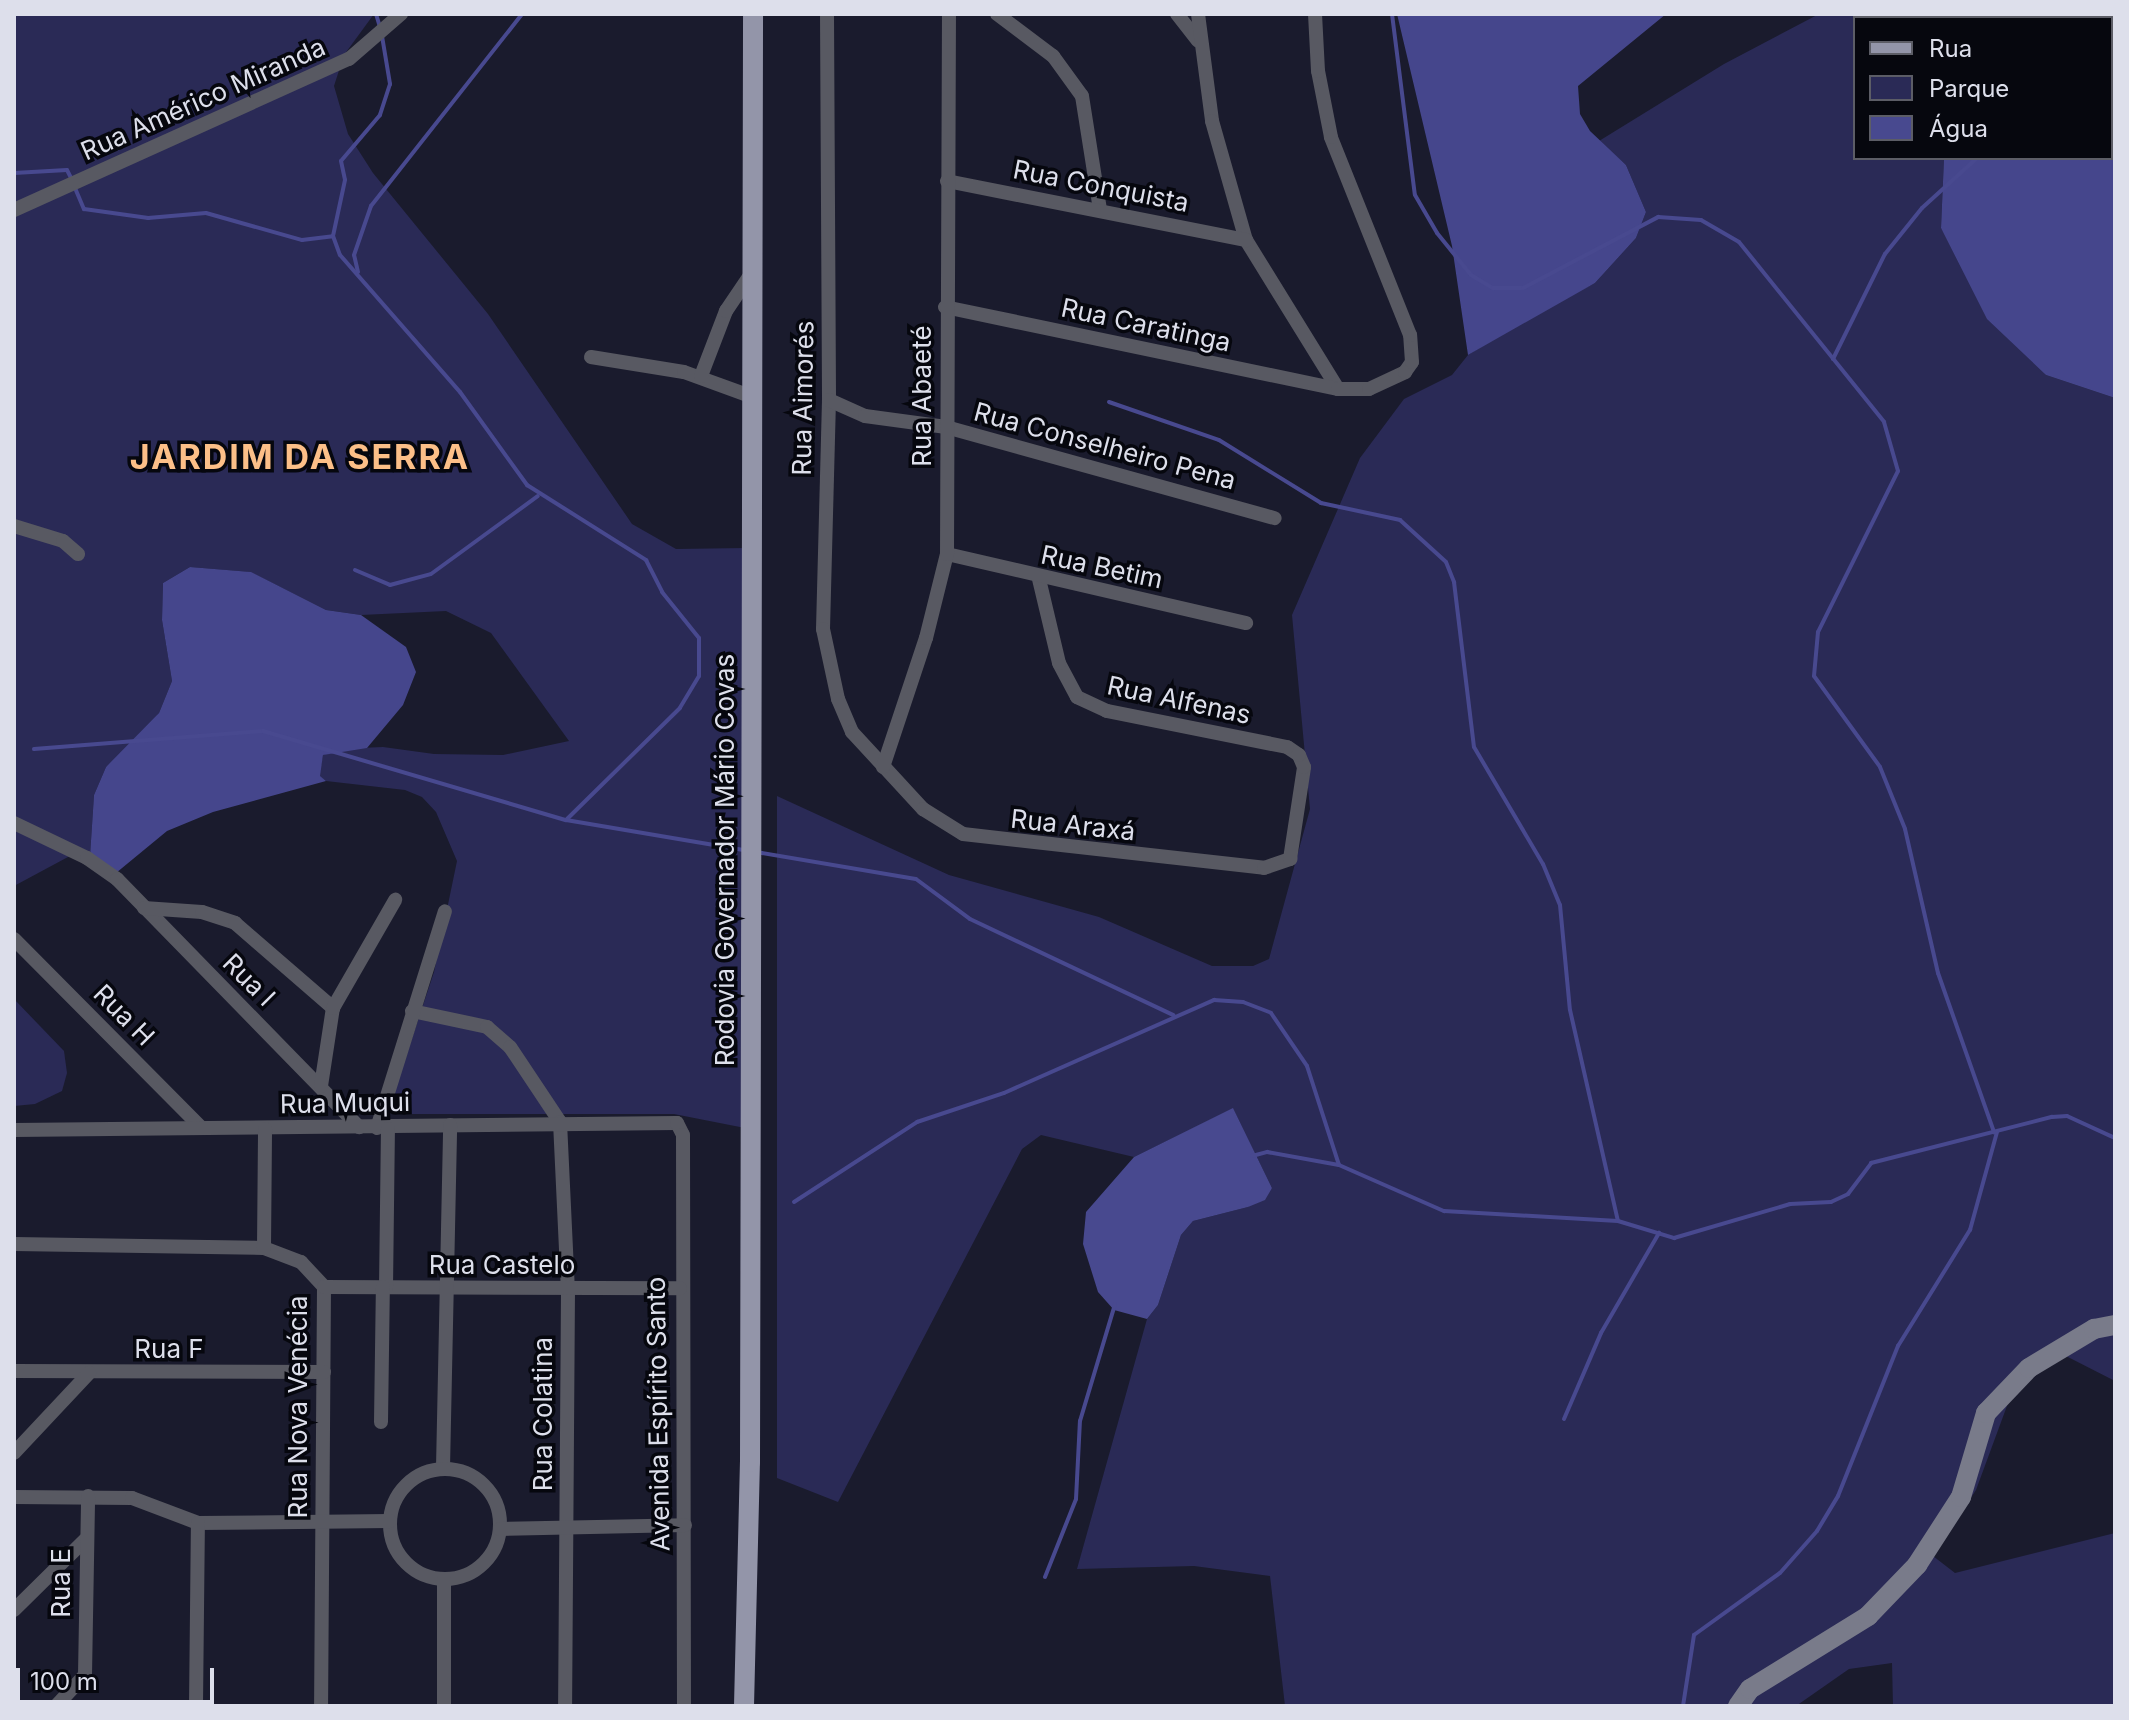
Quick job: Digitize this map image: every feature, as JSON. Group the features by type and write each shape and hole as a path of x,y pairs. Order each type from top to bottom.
{"main road":[{"name":"Rodovia Governador Mário Covas","path":"744,1706 751,1447 750,396 753,14"}],"street":[{"name":"Rua Américo Miranda","path":"14,210 349,59 401,14"},
{"name":"Rua Aimorés","path":"827,14 829,400 823,629 838,699 852,732 883,767"},
{"name":"Rua Abaeté","path":"883,767 926,638 947,554 945,307 949,14"},
{"path":"997,14 1053,56 1082,96 1100,210"},
{"path":"1177,14 1198,41"},
{"path":"1198,14 1198,41 1212,121 1246,240 1338,389"},
{"name":"Rua Caratinga","path":"945,307 1338,389 1384,384 1405,372 1414,351 1340,169 1318,71 1315,14"},
{"name":"Rua Conquista","path":"947,181 1246,240"},
{"path":"701,376 726,311 751,274"},
{"path":"591,357 701,376 750,396"},
{"name":"Rua Conselheiro Pena","path":"829,400 865,416 946,427 1275,518"},
{"path":"14,526 63,541 78,554"},
{"name":"Rua Betim","path":"947,554 1039,579 1246,623"},
{"name":"Rua Alfenas","path":"1039,579 1059,663 1077,697 1107,711 1287,747 1299,755 1304,767 1295,852 1284,865"},
{"name":"Rua Araxá","path":"883,767 943,824 989,841 1264,868 1284,865"},
{"name":"Rua I","path":"14,823 105,869 359,1127"},
{"path":"321,1086 333,1008 395,900"},
{"path":"144,908 202,912 235,923 333,1008"},
{"path":"381,1422 384,1287 382,1128 412,1011 445,911"},
{"name":"Rua H","path":"14,939 200,1126"},
{"path":"412,1011 487,1027 510,1047 560,1122"},
{"name":"Rua Colatina","path":"560,1122 568,1290 565,1706"},
{"name":"Rua Muqui","path":"14,1130 677,1123"},
{"name":"Avenida Espírito Santo","path":"677,1123 683,1135 680,1288 685,1525 684,1706"},
{"path":"443,1468 450,1125"},
{"path":"264,1248 265,1129"},
{"name":"Rua Nova Venécia","path":"14,1244 264,1248 301,1262 324,1287 321,1706"},
{"name":"Rua Castelo","path":"324,1287 448,1290 680,1288"},
{"path":"1738,1706 1750,1689 1868,1616 1917,1565 1961,1497 1986,1413 2029,1368 2094,1329 2115,1325"},
{"name":"Rua F","path":"14,1371 324,1372"},
{"path":"14,1453 89,1373"},
{"path":"443,1468 463,1471 486,1485 500,1529 486,1562 471,1573 444,1579 416,1572 402,1559 390,1521 408,1481 443,1468"},
{"name":"Rua E","path":"56,1706 85,1675 88,1496"},
{"path":"14,1497 142,1499 198,1523 323,1525 390,1521"},
{"path":"196,1706 198,1523"},
{"path":"500,1529 567,1525 685,1525"},
{"path":"14,1610 85,1540"},
{"path":"444,1579 444,1706"}],"green space":[{"path":"14,14 374,14 344,55 334,86 348,134 373,173 488,314 632,524 676,549 746,548 745,1128 674,1114 398,1114 391,1102 434,972 457,861 436,812 422,797 405,790 326,781 319,776 323,755 336,749 383,747 434,754 503,755 569,741 491,633 446,611 361,615 326,610 250,572 190,567 163,583 162,620 172,681 159,713 141,737 106,767 94,795 90,856 68,857 14,886"},
{"path":"1819,14 2026,14 1853,16 1853,160 1944,160 1941,228 2046,375 2115,398 2115,1381 2062,1354 2011,1395 1976,1490 1933,1556 1955,1573 2115,1533 2115,1706 1893,1706 1892,1663 1849,1669 1796,1706 1285,1706 1270,1576 1194,1566 1077,1569 1147,1319 1158,1305 1181,1235 1193,1221 1248,1207 1272,1188 1233,1109 1134,1157 1041,1135 1022,1149 838,1502 777,1478 777,796 949,875 1099,917 1212,966 1253,966 1269,959 1310,809 1292,615 1360,458 1404,399 1452,375 1468,355 1536,313 1595,283 1636,238 1646,212 1626,165 1599,141 1724,64"},
{"path":"14,999 64,1051 67,1073 62,1091 35,1104 14,1106"}],"shaded area":[{"path":"1397,14 1666,14 1578,86 1580,114 1590,131 1626,165 1646,212 1636,238 1595,283 1468,355 1452,246"},
{"path":"2115,14 2115,398 2046,375 1987,319 1941,228 1944,160 2113,160 2113,16 2026,16"},
{"path":"190,567 251,572 326,610 361,615 406,647 416,672 403,705 367,748 323,755 320,776 326,781 213,812 167,831 116,873 90,856 94,795 106,767 159,713 172,681 162,620 163,583"}],"water":[{"path":"1233,1108 1272,1188 1265,1200 1193,1221 1181,1235 1158,1305 1147,1319 1114,1310 1098,1292 1083,1244 1086,1212 1134,1157"}],"waterway":[{"path":"376,14 380,27"},
{"path":"358,272 354,255 371,206 522,14"},
{"path":"1392,14 1415,195 1437,233 1471,275 1493,288 1523,288 1658,217 1701,220 1739,242 1884,422 1898,471 1818,632 1814,676 1880,767 1905,829 1938,973 1994,1132"},
{"path":"382,36 390,84 380,115 341,161 345,180 333,236 340,255 460,392 527,485 646,560 662,592 699,638 699,676 680,708 567,819"},
{"path":"1833,359 1885,254 1922,208 1975,160"},
{"path":"14,173 67,170 72,180"},
{"path":"75,188 84,209 148,218 206,213 302,240 333,236"},
{"path":"1109,402 1219,440 1321,503 1400,520 1446,562 1454,582 1474,747 1543,864 1560,905 1570,1010 1618,1221"},
{"path":"355,570 390,585 431,574 538,496"},
{"path":"34,749 263,731 566,820 743,850"},
{"path":"756,852 916,879 970,919 1173,1015"},
{"path":"794,1202 917,1122 1004,1093 1214,1000 1243,1002 1271,1013 1307,1066 1339,1165"},
{"path":"1252,1156 1267,1152 1339,1165 1444,1211 1618,1221 1674,1238 1790,1204 1831,1202 1848,1194 1871,1163 2052,1117 2067,1116 2115,1138"},
{"path":"1683,1706 1694,1635 1780,1573 1817,1531 1838,1496 1898,1346 1970,1230 1997,1132"},
{"path":"1564,1419 1601,1333 1659,1233"},
{"path":"1045,1577 1076,1499 1080,1421 1115,1304"}],"district":[{"name":"JARDIM DA SERRA","path":"300,457"}]}
